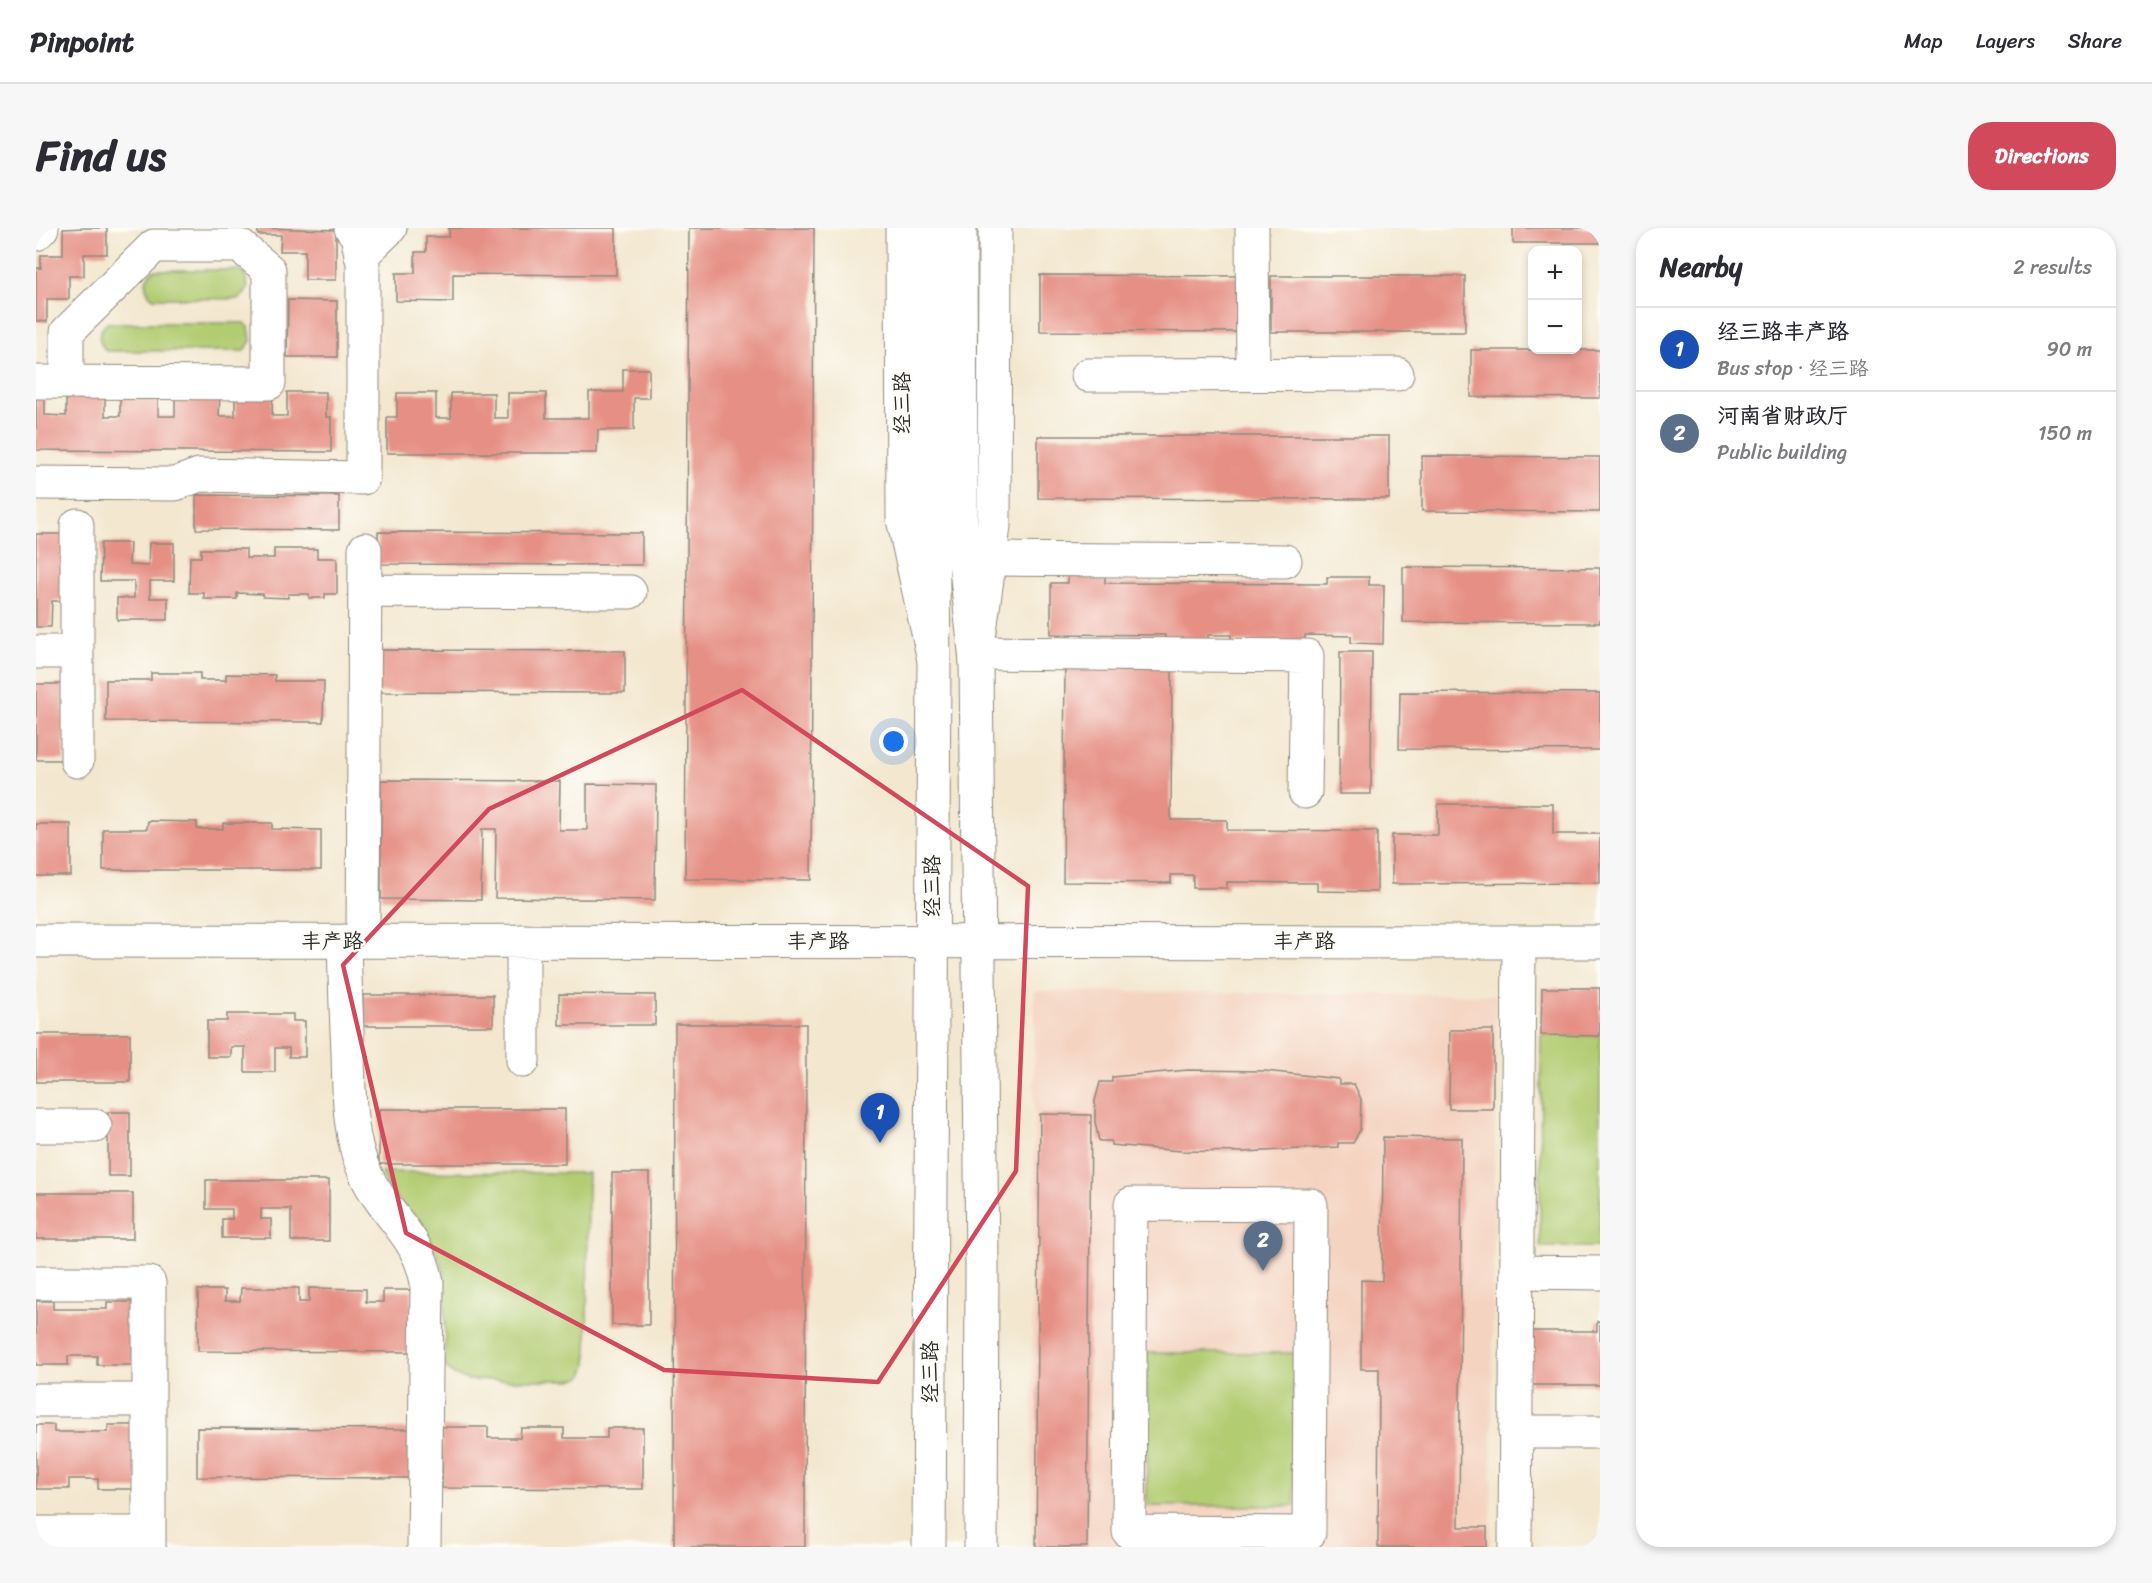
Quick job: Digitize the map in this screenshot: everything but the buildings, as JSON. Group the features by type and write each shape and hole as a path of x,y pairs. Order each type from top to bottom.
{"main road":[{"path":"36,234 42,228"},
{"path":"36,483 175,484 199,475 363,478 363,263 356,242 390,228"},
{"name":"经三路","path":"902,228 903,519 934,660 929,1547"},
{"path":"928,228 934,660"},
{"path":"960,228 961,522 977,657 982,1268 981,1547"},
{"path":"977,657 994,526 995,228"},
{"path":"1252,228 1252,374"},
{"path":"154,246 240,246 269,270 269,383 51,382 67,332 154,246"},
{"path":"1088,375 1397,374"},
{"path":"77,525 77,761"},
{"path":"365,549 349,1105 353,1134 366,1175 379,1197 410,1237 424,1266 427,1282 424,1547"},
{"path":"990,559 1285,561"},
{"path":"365,591 630,592"},
{"path":"36,652 77,652"},
{"path":"977,657 1306,656 1305,792"},
{"name":"丰产路","path":"36,941 1600,942"},
{"path":"523,941 523,1061"},
{"path":"1515,1547 1519,942"},
{"path":"36,1126 95,1126"},
{"path":"1131,1204 1311,1205 1309,1533 1221,1540 1129,1532 1131,1204"},
{"path":"1516,1272 1600,1273"},
{"path":"36,1283 149,1283 149,1540 36,1533"},
{"path":"36,1400 149,1400"},
{"path":"1515,1432 1600,1432"}],"highlighted area":[{"path":"742,690 1028,886 1016,1171 878,1382 664,1370 406,1233 343,965 489,809"}],"shaded area":[{"path":"1035,991 1496,995 1491,1547 1031,1547"}],"green space":[{"path":"153,270 240,270 245,275 248,288 240,299 153,298 147,291 146,284 147,277"},
{"path":"107,323 244,323 249,327 251,341 244,351 106,351 99,337"},
{"path":"1541,1035 1600,1036 1600,1247 1540,1247"},
{"path":"382,1172 588,1173 587,1366 582,1377 571,1380 468,1380 454,1375 445,1366 445,1273 432,1243 387,1186"},
{"path":"1147,1353 1294,1353 1294,1506 1147,1506"}],"place":[{"name":"经三路丰产路","path":"880,1143"},
{"name":"河南省财政厅","path":"1263,1271"}]}
